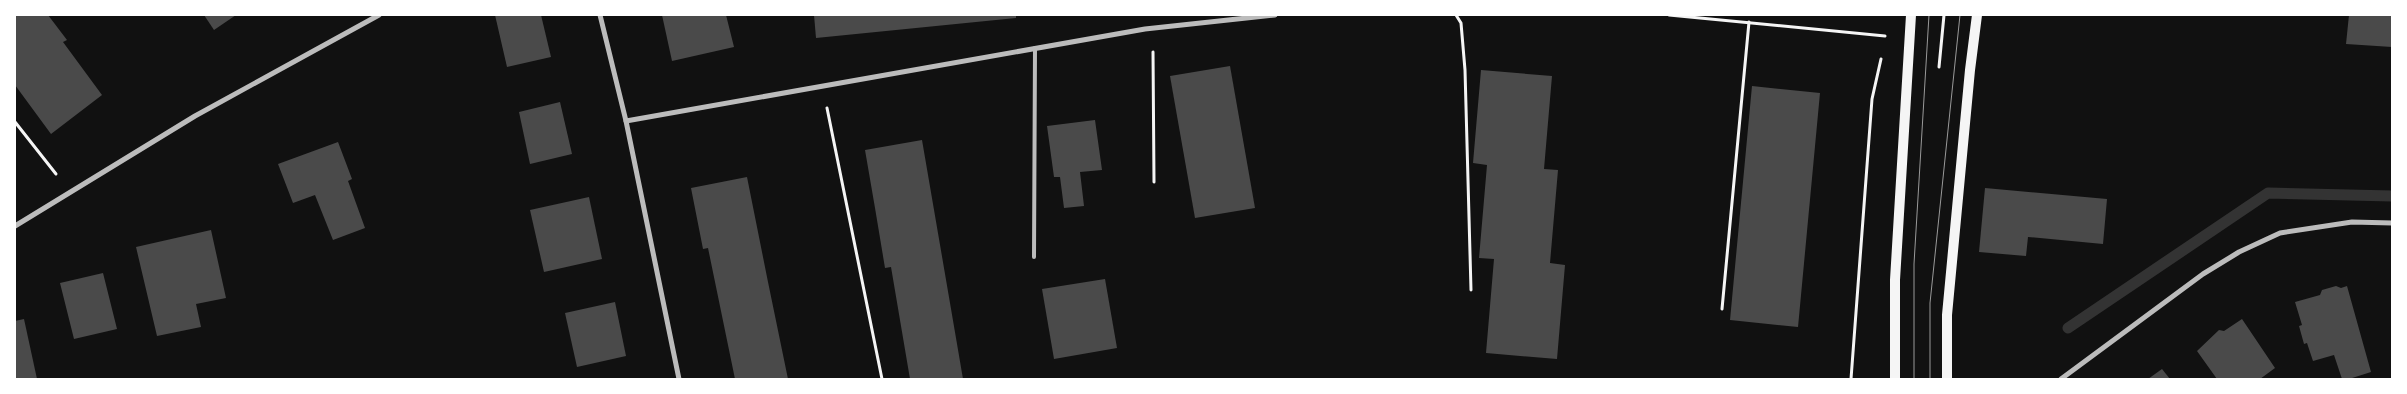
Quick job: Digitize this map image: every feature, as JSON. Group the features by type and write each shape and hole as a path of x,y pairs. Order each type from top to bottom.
{"main road":[{"path":"1895,379 1895,280 1911,15"},
{"path":"1947,379 1950,286 1970,70 1977,15"}],"street":[{"path":"15,226 69,191 195,116 379,15"},
{"path":"600,15 626,121 679,379"},
{"path":"626,121 1152,28 1276,15"},
{"path":"2061,379 2203,274 2239,252 2280,233 2352,222 2392,223"}],"lane":[{"path":"1034,257 1035,48"}],"path":[{"path":"1456,15 1461,23 1465,70 1471,290"},
{"path":"1669,15 1887,36"},
{"path":"1939,67 1944,15"},
{"path":"1722,309 1749,22"},
{"path":"1152,28 1154,182"},
{"path":"1885,44 1889,29"},
{"path":"1851,379 1872,99 1883,53"},
{"path":"822,86 882,379"},
{"path":"15,122 69,191"}],"building":[{"path":"15,15 48,15 67,40 63,42 102,95 51,134 15,85"},
{"path":"204,15 236,15 214,30"},
{"path":"495,15 541,15 551,57 507,67"},
{"path":"662,15 726,15 734,47 672,61"},
{"path":"814,15 1016,15 1016,18 816,38"},
{"path":"2349,15 2392,15 2392,47 2346,44"},
{"path":"1230,66 1255,208 1195,218 1170,76"},
{"path":"1481,70 1552,76 1544,169 1558,170 1550,263 1565,265 1557,359 1486,353 1494,259 1479,258 1487,165 1473,163"},
{"path":"1752,86 1820,93 1798,327 1730,320"},
{"path":"560,102 572,154 530,164 519,112"},
{"path":"1095,120 1102,170 1080,172 1084,206 1064,208 1060,177 1054,177 1047,126"},
{"path":"922,140 963,379 910,379 891,267 885,268 865,150"},
{"path":"338,142 352,179 348,181 365,228 333,240 315,195 293,203 278,164"},
{"path":"747,177 788,379 735,379 708,248 703,249 691,188"},
{"path":"1985,188 2107,199 2103,244 2028,237 2026,256 1979,252"},
{"path":"589,197 602,259 544,272 530,210"},
{"path":"211,230 226,298 196,304 201,327 157,336 136,247"},
{"path":"103,273 117,329 74,339 60,283"},
{"path":"1105,279 1117,348 1054,359 1042,289"},
{"path":"2336,286 2341,288 2347,286 2371,372 2349,379 2342,379 2334,355 2313,361 2307,343 2304,344 2299,326 2302,325 2295,302 2320,295 2322,290"},
{"path":"615,302 626,356 577,367 565,313"},
{"path":"24,319 37,379 15,379 15,321"},
{"path":"2242,319 2275,368 2260,379 2217,379 2197,351 2219,330 2224,331"},
{"path":"2162,369 2170,379 2148,379"}],"waterway":[{"path":"2068,328 2268,193 2392,196"}],"tram line":[{"path":"1914,379 1914,264 1929,15"},
{"path":"1930,379 1930,303 1960,15"}]}
